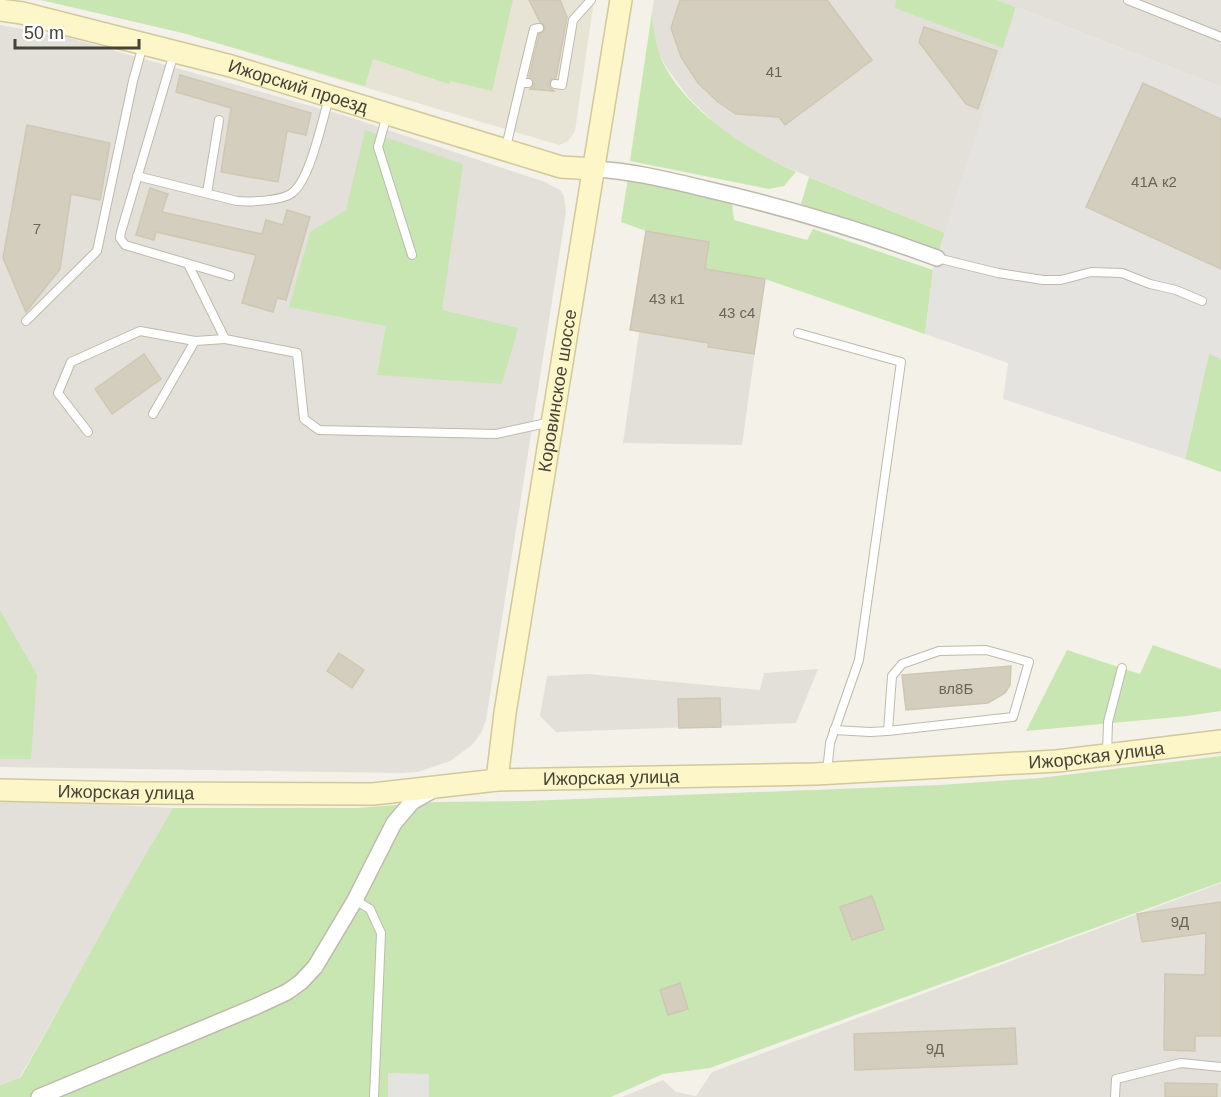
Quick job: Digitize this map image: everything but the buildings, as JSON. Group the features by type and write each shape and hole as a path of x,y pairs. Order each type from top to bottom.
{"main road":[{"name":"Коровинское шоссе","path":"497,780 505,713 621,0"},
{"name":"Ижорский проезд","path":"0,10 23,10 231,66 561,166 594,169"},
{"name":"Ижорская улица","path":"0,790 373,794 497,780 826,773 1057,761 1221,741"}],"street":[{"path":"594,169 625,171 771,204 877,236 937,258"},
{"path":"39,1097 287,992 301,982 315,967 355,900 394,824 412,802 436,788"}],"lane":[{"path":"555,84 562,85 570,21 591,0"},
{"path":"1128,0 1221,37"},
{"path":"506,149 525,83 534,29 539,28"},
{"path":"26,321 97,251 133,81 144,43"},
{"path":"175,51 121,232 122,242 125,245 230,276"},
{"path":"137,176 245,202 288,196 293,193 305,176 330,95"},
{"path":"387,113 378,147 412,255"},
{"path":"207,193 219,120"},
{"path":"937,258 998,273 1043,280 1077,278 1091,272 1122,273 1202,301"},
{"path":"188,264 225,339"},
{"path":"88,432 57,393 71,362 140,331 195,341 225,339 297,353 304,419 319,430 496,434 552,422"},
{"path":"798,333 901,362 859,660 830,743 826,773"},
{"path":"153,414 195,341"},
{"path":"834,730 888,731 1013,717 1029,662 986,650 939,651 902,664 892,676 888,731"},
{"path":"1107,755 1108,722 1122,668"},
{"path":"355,900 370,909 381,933 374,1097"},
{"path":"1116,1097 1116,1079 1181,1063 1221,1067"}],"shaded area":[{"path":"41,0 594,0 575,131 568,141 559,145 183,33"},
{"path":"654,0 988,0 1021,13 1203,349 1014,353 934,327 945,233 765,158 722,130 688,97 659,54 652,12"},
{"path":"997,0 1221,0 1221,87 1016,7"},
{"path":"1016,7 1221,87 1221,359 1209,354 1185,459 1003,399 1008,363 925,334 933,270"},
{"path":"0,25 66,37 343,115 545,182 560,190 564,196 566,212 486,720 481,733 472,745 450,761 418,772 401,773 0,767"},
{"path":"646,231 709,242 719,271 765,279 742,445 623,443 639,332 630,330"},
{"path":"818,669 796,723 556,732 540,716 547,676 588,674 760,690 764,673"},
{"path":"0,799 173,808 20,1077 0,1085"},
{"path":"1221,883 1221,1097 622,1097 663,1080 676,1092 696,1096 712,1072"},
{"path":"388,1073 429,1074 429,1097 388,1097"}],"green space":[{"path":"41,0 513,0 492,91 450,81 449,84 373,59 365,86 183,33"},
{"path":"896,0 997,0 1016,7 1003,48 895,8"},
{"path":"652,12 659,53 681,91 716,124 736,139 796,172 784,186 769,189 630,161"},
{"path":"365,130 463,164 442,310 518,328 502,384 377,375 386,326 289,307 310,232 346,210"},
{"path":"809,177 945,233 938,254 801,204"},
{"path":"628,178 732,203 734,220 807,240 813,229 933,270 925,334 765,279 705,269 709,242 646,231 621,222"},
{"path":"1209,353 1221,359 1221,472 1185,459"},
{"path":"0,610 37,675 31,759 0,759"},
{"path":"1153,645 1221,669 1221,711 1026,731 1067,650 1140,674"},
{"path":"1221,756 1221,882 710,1068 663,1074 611,1097 0,1097 0,1085 21,1077 173,808 357,808 434,802 526,801 940,785 1040,778"}]}
